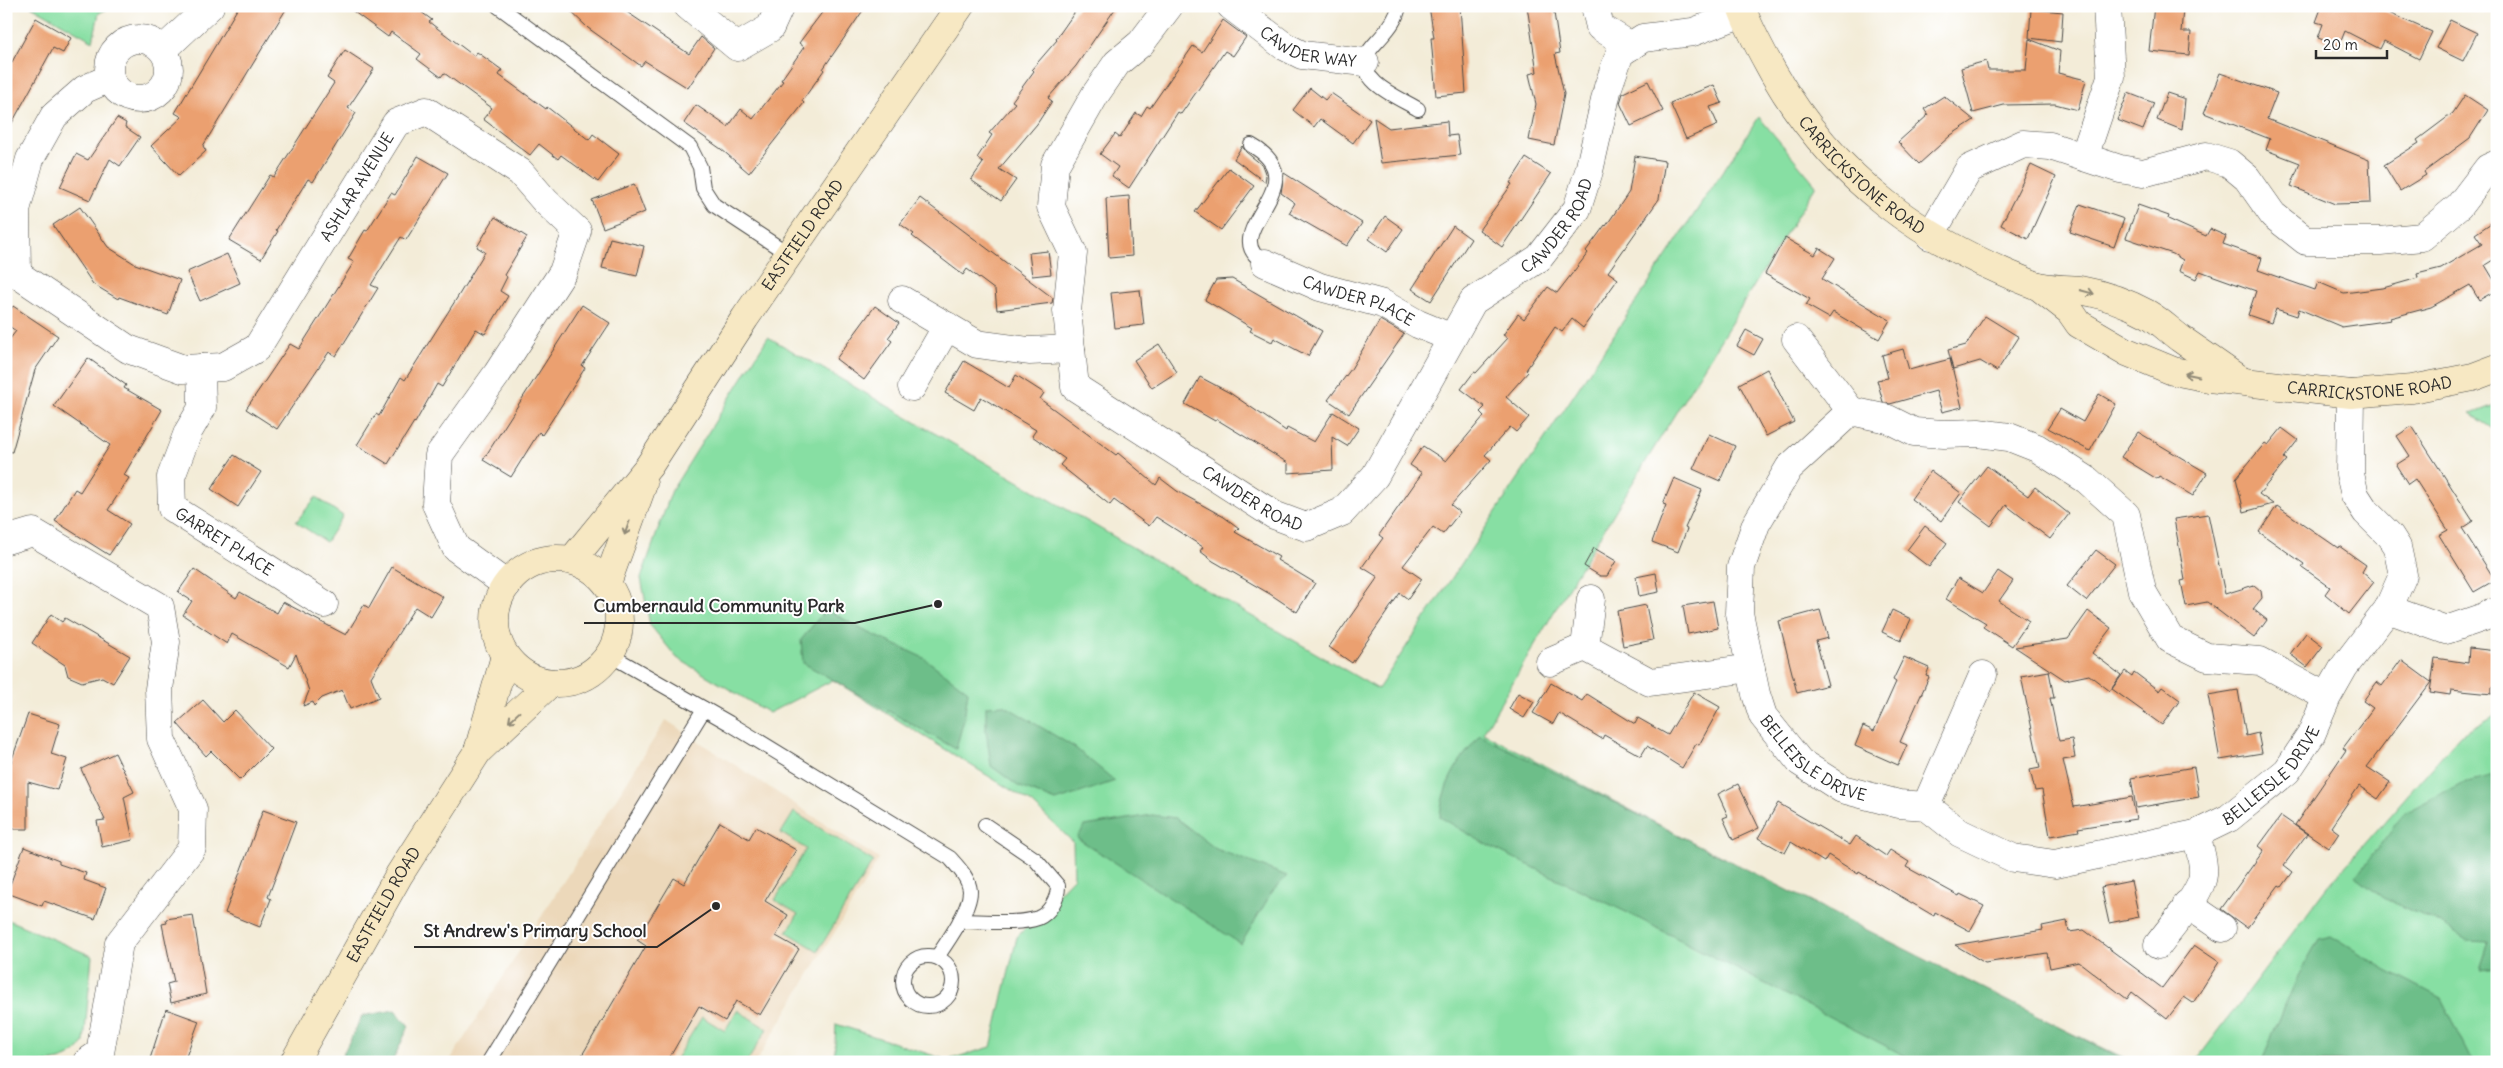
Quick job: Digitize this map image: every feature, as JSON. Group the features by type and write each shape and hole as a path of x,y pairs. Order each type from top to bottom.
{"street":[{"path":"163,50 210,6"},
{"path":"688,6 738,47 770,28 780,6"},
{"name":"EASTFIELD ROAD","path":"572,560 649,466 745,318 790,256 960,6"},
{"name":"CAWDER ROAD","path":"1169,6 1141,43 1117,63 1095,95 1055,165 1051,207 1073,253 1067,311 1075,387 1274,515 1306,527 1342,512 1375,476 1473,301 1539,258 1577,209 1590,172 1608,86 1620,53 1643,38 1693,32 1742,10"},
{"name":"CAWDER WAY","path":"1231,6 1284,46 1302,55 1365,62"},
{"path":"1595,6 1600,27 1631,46"},
{"path":"2084,157 2111,77 2107,6"},
{"name":"CARRICKSTONE ROAD","path":"1742,10 1760,48 1786,94 1833,156 1874,196 1930,236 1980,262 2038,286 2070,311 2079,324 2127,352 2173,371 2209,378 2240,380 2309,391 2351,394 2412,389 2473,377 2497,368"},
{"path":"146,39 163,50 170,67 166,84 154,96 136,99 120,93 110,78 111,57 125,42 146,39"},
{"name":"ASHLAR AVENUE","path":"110,78 85,89 54,116 30,159 16,210 11,279 128,350 183,369 222,367 257,348 396,124 426,111 520,172 577,231 563,272 498,374 439,455 436,504 456,548 507,585"},
{"path":"1930,236 1969,169 2023,144 2050,146 2120,169 2143,173 2206,156 2229,163 2247,178 2273,215 2306,241 2380,241 2422,237 2460,206 2488,168 2497,164"},
{"name":"CAWDER PLACE","path":"1265,263 1320,287 1383,304 1418,324 1452,338"},
{"name":"CARRICKSTONE ROAD","path":"2038,286 2082,291 2148,314 2240,380"},
{"path":"902,300 977,344 1029,351 1071,349"},
{"path":"912,387 947,326"},
{"path":"1796,339 1851,411 1888,419 1914,432 1986,434 2009,437 2037,448 2087,480 2126,515 2142,591 2170,639 2207,657 2260,661 2327,697"},
{"name":"GARRET PLACE","path":"201,368 202,408 188,432 171,477 172,508 324,604"},
{"name":"BELLEISLE DRIVE","path":"1851,411 1789,468 1756,524 1740,566 1739,613 1763,716 1800,762 1842,789 1899,804 1926,806 1960,833 2013,858 2055,864 2149,846 2196,834 2229,818 2287,771 2310,735 2327,697 2344,667 2388,610 2403,575 2397,547 2390,536 2366,512 2355,495 2350,474 2351,394"},
{"name":"EASTFIELD ROAD","path":"607,584 649,466"},
{"path":"6,540 33,532 160,606 166,642 159,689 161,739 193,809 192,848 119,943 100,1053 87,1062"},
{"path":"545,560 572,560 588,566 607,584 616,600 618,637 610,655 588,675 573,682 550,683 534,679 523,672 505,656 498,640 496,606 507,585 515,575 529,565 545,560"},
{"path":"1585,647 1591,599"},
{"path":"2388,610 2446,630 2484,618 2497,611"},
{"path":"1585,647 1650,682 1751,668"},
{"path":"1550,662 1585,647"},
{"name":"EASTFIELD ROAD","path":"478,751 505,656"},
{"path":"1926,806 1983,675"},
{"name":"EASTFIELD ROAD","path":"294,1062 399,875 478,751 550,683"},
{"path":"2158,945 2188,904 2202,880 2202,857 2196,834"},
{"path":"2188,904 2222,928"}],"lane":[{"path":"498,6 690,146 700,167 703,188 714,205 790,256"},
{"path":"1399,6 1395,19 1368,53 1365,62 1366,72 1378,85 1418,109"},
{"path":"1251,145 1265,152 1274,165 1276,181 1272,196 1251,229 1248,239 1250,249 1256,258 1265,263"},
{"path":"610,655 704,709 950,858 964,875 970,891 960,921 937,957"},
{"path":"490,1060 704,709"},
{"path":"960,921 1005,922 1039,918 1050,909 1056,897 1058,886 1035,859 985,825"}],"shaded area":[{"path":"666,720 879,859 756,1062 449,1062"}],"green space":[{"path":"31,6 114,6 99,13 93,41"},
{"path":"1759,117 1816,185 1571,583 1483,733 1934,968 2133,1062 834,1062 836,1024 947,1060 991,1047 1017,937 1074,877 1073,842 1032,803 833,680 769,713 677,658 650,625 641,578 672,490 768,337 1378,689"},
{"path":"2497,404 2497,431 2471,414"},
{"path":"316,497 343,516 326,542 296,522"},
{"path":"826,609 863,630 924,658 968,691 964,719 956,749 803,663 801,640"},
{"path":"1004,705 1074,747 1115,781 1056,801 1018,786 991,766 986,730 986,706"},
{"path":"2497,714 2497,1062 2195,1062 2328,886 2460,735"},
{"path":"1480,735 2129,1062 1917,1062 1628,913 1487,845 1440,817 1441,805 1448,783 1465,754"},
{"path":"2497,774 2497,967 2480,969 2489,942 2468,941 2438,922 2383,898 2356,877 2404,813 2460,784"},
{"path":"794,812 873,861 818,951 787,932 798,914 775,900 806,849 781,833"},
{"path":"1152,815 1176,818 1216,849 1287,876 1272,892 1241,944 1077,838 1085,826"},
{"path":"6,919 92,956 84,1042 69,1056 60,1060 39,1063 6,1062"},
{"path":"2331,936 2387,970 2441,998 2473,1062 2261,1062 2298,976 2319,939"},
{"path":"395,1010 409,1026 392,1062 339,1062 362,1016"},
{"path":"737,1010 767,1029 747,1062 674,1062 702,1017 725,1031"}],"building":[{"path":"239,6 288,6 203,146 206,151 179,176 151,146 182,117 175,113"},
{"path":"346,6 413,6 432,20 429,22 474,56 477,52 502,70 499,75 546,109 547,107 589,140 593,134 619,154 598,182 561,155 558,159 539,144 530,155 483,119 492,108 444,73 441,77 417,59 421,54 391,32 388,37"},
{"path":"565,6 618,6 689,54 701,37 714,48 688,88 645,61 641,66 588,28"},
{"path":"827,6 866,6 802,101 804,103 749,173 721,149 684,123 696,105 728,127 741,109 753,119 783,81 781,80 804,47 799,43"},
{"path":"1079,6 1117,6 1076,66 1048,98 1052,101 1037,124 999,169 1016,180 1001,201 971,180 983,163 977,158 992,135 989,133 1015,103 1012,101 1034,71 1032,69 1057,40"},
{"path":"1429,6 1460,6 1466,93 1436,96 1431,38 1434,38"},
{"path":"1527,6 1553,6 1560,53 1555,54 1564,94 1554,145 1529,140 1536,104 1529,74 1537,72"},
{"path":"2154,6 2183,9 2181,32 2191,32 2189,55 2149,51"},
{"path":"2322,6 2373,6 2432,32 2419,59 2384,41 2380,49 2345,31 2339,46 2318,38 2323,24 2316,22"},
{"path":"2031,9 2063,12 2061,42 2029,38"},
{"path":"36,18 71,38 63,53 53,48 6,134 6,73"},
{"path":"1223,20 1246,37 1233,56 1225,51 1181,114 1178,112 1129,188 1112,176 1118,167 1100,154 1115,134 1120,138 1136,113 1141,116 1147,106 1150,108 1193,46 1202,52"},
{"path":"2450,20 2477,33 2463,61 2436,48"},
{"path":"2029,39 2060,51 2058,73 2086,80 2078,110 2055,104 2004,105 1973,113 1961,68 1986,61 1988,70 2026,70"},
{"path":"345,50 374,69 348,108 356,113 313,182 308,179 276,230 278,231 261,259 229,240 270,175 274,177 334,83 327,78"},
{"path":"2220,73 2277,93 2267,119 2369,160 2371,203 2335,204 2291,186 2300,163 2266,150 2270,139 2204,113"},
{"path":"1648,81 1663,111 1631,126 1620,103 1623,93"},
{"path":"1714,85 1722,103 1710,107 1718,125 1686,139 1670,103"},
{"path":"1310,88 1325,100 1331,93 1370,120 1353,143 1320,119 1314,127 1293,110"},
{"path":"2128,93 2154,103 2143,130 2117,120"},
{"path":"2167,93 2185,99 2182,130 2157,120"},
{"path":"2465,95 2488,110 2470,138 2424,172 2426,175 2400,191 2384,165 2419,143 2417,140 2453,113"},
{"path":"1944,96 1974,120 1951,135 1919,164 1898,142 1928,115 1924,109"},
{"path":"117,118 126,123 125,127 140,137 120,166 110,159 90,200 60,187 76,154 88,160"},
{"path":"1374,118 1389,128 1447,121 1448,136 1457,135 1460,155 1381,163"},
{"path":"1242,146 1246,152 1262,165 1266,176 1265,182 1234,159"},
{"path":"418,156 448,173 406,240 401,237 371,285 378,288 336,356 329,352 277,429 246,409 290,344 299,349 354,262 348,259 365,230 367,231 391,193 395,195"},
{"path":"1635,156 1665,161 1659,199 1608,272 1618,279 1583,328 1572,319 1562,332 1555,327 1526,370 1528,372 1506,397 1529,417 1516,432 1510,427 1485,455 1491,460 1451,505 1460,512 1443,534 1433,527 1403,566 1422,579 1408,599 1400,593 1352,663 1329,647 1378,577 1362,567 1383,538 1379,535 1422,473 1410,465 1423,446 1446,461 1484,416 1480,412 1485,407 1461,389 1474,372 1476,373 1508,338 1503,335 1518,314 1524,319 1548,287 1557,293 1588,253 1586,251 1629,192"},
{"path":"1526,158 1551,174 1502,247 1479,230 1512,184 1510,183"},
{"path":"2031,165 2056,177 2028,239 2001,225"},
{"path":"1229,168 1254,186 1221,230 1195,212"},
{"path":"1284,173 1362,223 1347,246 1289,213 1295,203 1281,193"},
{"path":"634,184 645,212 603,228 592,200"},
{"path":"1129,196 1132,256 1109,258 1106,198"},
{"path":"920,198 1053,298 1052,303 997,310 995,290 967,269 963,275 912,236 914,234 900,224"},
{"path":"2080,204 2124,219 2114,247 2070,232"},
{"path":"2138,205 2169,216 2168,219 2206,236 2210,229 2226,236 2223,244 2262,258 2258,270 2315,290 2318,282 2344,293 2383,288 2418,278 2417,274 2441,268 2482,244 2475,234 2497,219 2497,266 2493,260 2485,265 2497,285 2497,290 2479,300 2470,285 2431,307 2390,318 2391,320 2342,327 2299,309 2297,316 2276,309 2271,323 2248,315 2256,291 2200,271 2196,279 2179,271 2183,260 2173,254 2126,238"},
{"path":"80,207 108,247 135,264 180,280 168,315 119,297 118,299 93,284 53,225"},
{"path":"1385,216 1403,229 1387,252 1369,239"},
{"path":"495,217 527,237 504,275 507,277 500,291 508,296 485,334 476,329 442,387 437,384 415,423 388,464 357,445 376,414 379,416 401,377 405,380 485,252 477,247"},
{"path":"1453,226 1471,239 1431,301 1412,289"},
{"path":"610,238 644,246 637,276 602,268"},
{"path":"1785,238 1815,255 1819,248 1835,258 1822,279 1890,320 1879,339 1833,312 1829,318 1806,305 1810,299 1765,274"},
{"path":"1048,251 1051,274 1032,276 1029,253"},
{"path":"227,254 240,283 200,301 187,272"},
{"path":"1232,279 1322,331 1308,356 1274,338 1272,342 1250,331 1252,328 1205,300 1216,280"},
{"path":"1140,290 1144,325 1115,328 1111,293"},
{"path":"582,305 610,323 582,366 585,368 561,406 542,435 539,432 511,477 483,460"},
{"path":"13,306 58,336 35,370 12,452 6,451 6,344 16,331 6,324 6,316"},
{"path":"875,306 899,323 888,338 892,341 864,380 836,359"},
{"path":"1985,316 2019,337 1997,371 1980,361 1953,369 1948,350 1966,345"},
{"path":"1380,320 1404,334 1349,414 1328,400 1351,369"},
{"path":"1746,330 1763,339 1754,355 1737,346"},
{"path":"1159,344 1177,372 1152,388 1134,360"},
{"path":"1903,349 1909,370 1950,359 1962,407 1942,412 1936,391 1890,404 1883,402 1877,380 1888,378 1882,355"},
{"path":"88,358 126,385 124,388 162,410 124,475 129,478 108,510 130,524 109,555 55,521 75,489 80,492 110,445 54,406"},
{"path":"964,361 1009,388 1016,375 1044,393 1040,399 1116,455 1118,453 1156,485 1160,478 1177,491 1224,517 1239,528 1235,532 1279,557 1277,560 1315,583 1297,612 1213,561 1200,551 1203,547 1156,517 1149,526 1114,500 1110,505 1060,465 1065,459 1032,436 1036,430 981,397 974,410 945,393"},
{"path":"1767,369 1794,422 1766,436 1739,384"},
{"path":"1200,377 1230,393 1286,431 1287,428 1314,442 1333,412 1359,428 1347,446 1332,437 1333,470 1288,473 1288,463 1216,419 1215,421 1185,404"},
{"path":"2099,394 2116,404 2090,451 2048,428 2060,409 2083,422"},
{"path":"2412,426 2473,521 2462,528 2495,580 2474,592 2439,535 2448,530 2415,479 2408,484 2396,465 2410,456 2397,436"},
{"path":"2282,428 2298,440 2284,458 2287,460 2259,494 2273,504 2244,512 2236,478 2265,443 2268,445"},
{"path":"2138,432 2207,473 2193,496 2159,476 2157,479 2121,457"},
{"path":"1709,434 1735,446 1720,481 1693,469"},
{"path":"234,455 261,472 238,507 211,489"},
{"path":"1987,466 2028,496 2035,487 2069,514 2050,539 2006,505 1991,526 1959,502"},
{"path":"1931,471 1961,493 1941,521 1911,499"},
{"path":"1674,478 1702,490 1685,528 1687,529 1678,552 1652,542 1666,505 1663,504"},
{"path":"2277,506 2366,565 2362,572 2374,582 2349,614 2325,594 2330,587 2302,567 2304,564 2259,532"},
{"path":"2208,514 2225,594 2254,585 2261,591 2262,598 2253,609 2267,620 2254,638 2207,602 2186,606 2181,581 2185,580 2174,519"},
{"path":"1925,526 1947,543 1929,567 1907,550"},
{"path":"1594,548 1616,561 1607,576 1600,576 1584,566"},
{"path":"2096,550 2115,564 2086,601 2067,586"},
{"path":"392,567 443,597 431,617 415,607 371,677 379,697 350,709 342,690 322,698 314,706 313,702 303,706 309,691 296,654 289,667 232,634 227,644 183,615 192,601 178,592 194,569 236,598 240,592 277,613 283,602 346,635 364,605 369,608"},
{"path":"1998,571 2013,581 1999,601 2029,621 2012,646 1983,627 1986,623 1946,599 1958,578 1983,593"},
{"path":"1656,573 1659,592 1639,596 1636,577"},
{"path":"1713,601 1718,628 1688,634 1683,606"},
{"path":"1646,605 1653,640 1623,646 1617,611"},
{"path":"1820,610 1828,638 1816,641 1828,685 1797,693 1779,621"},
{"path":"1892,610 1911,619 1901,641 1882,632"},
{"path":"2088,611 2111,628 2092,653 2121,675 2110,691 2089,675 2065,680 2015,647 2068,639"},
{"path":"51,614 62,622 65,618 130,656 113,683 102,677 82,682 68,676 65,665 32,643"},
{"path":"2306,633 2323,646 2307,667 2290,654"},
{"path":"2469,648 2497,651 2497,688 2492,687 2492,694 2451,690 2450,695 2430,692 2435,658 2468,663"},
{"path":"1904,657 1929,668 1926,676 1929,677 1900,742 1907,745 1898,765 1855,746 1863,726 1874,731 1896,682 1893,680"},
{"path":"2401,660 2431,682 2367,767 2390,782 2378,799 2359,786 2331,827 2339,833 2329,848 2295,825 2346,750 2343,748 2373,708 2363,701 2377,682 2382,686"},
{"path":"2049,671 2054,698 2050,698 2059,741 2072,739 2075,758 2063,760 2074,807 2132,797 2136,819 2078,828 2079,831 2050,836 2042,790 2035,791 2030,770 2040,768 2021,676"},
{"path":"2125,671 2132,676 2134,672 2159,691 2162,687 2180,700 2162,725 2112,689"},
{"path":"1551,683 1582,701 1587,694 1635,724 1638,718 1668,735 1694,692 1720,707 1699,745 1696,744 1682,768 1647,746 1641,756 1604,735 1602,739 1559,713 1553,724 1533,713"},
{"path":"2238,690 2246,736 2258,733 2262,753 2220,760 2208,695"},
{"path":"1518,693 1534,702 1524,718 1509,709"},
{"path":"203,700 223,722 235,710 271,749 240,780 211,751 206,756 177,723"},
{"path":"28,714 60,724 51,754 67,759 57,790 28,782 28,829 6,829 6,776"},
{"path":"115,753 134,792 124,797 133,840 102,847 97,821 105,820 81,769"},
{"path":"2194,767 2199,797 2136,808 2131,778"},
{"path":"1738,784 1759,828 1733,840 1723,818 1728,816 1718,794"},
{"path":"1778,803 1850,845 1856,836 1886,856 1890,850 1909,862 1906,867 1959,896 1960,894 1984,906 1970,931 1935,912 1934,916 1859,872 1858,874 1828,855 1824,862 1791,842 1785,853 1758,838"},
{"path":"263,810 296,822 268,897 271,899 260,927 225,913"},
{"path":"2281,816 2307,834 2284,865 2293,872 2282,887 2279,885 2247,928 2221,909 2264,850 2259,846"},
{"path":"720,822 749,839 756,827 796,850 765,901 788,915 776,936 799,949 760,1015 736,1001 725,1021 699,1006 667,1062 578,1062 646,946 637,940 674,878 684,884"},
{"path":"24,847 59,861 59,864 86,873 84,880 106,888 95,919 44,901 42,906 7,893"},
{"path":"2131,881 2139,917 2109,923 2101,887"},
{"path":"193,915 206,994 171,1003 167,984 174,982 162,924 167,923 166,919"},
{"path":"2067,921 2069,932 2084,930 2162,988 2194,945 2219,962 2193,1003 2184,997 2167,1019 2132,992 2127,999 2079,962 2050,968 2047,953 1985,963 1955,945 2043,930 2042,926"},
{"path":"166,1009 199,1021 184,1062 149,1062"}],"place":[{"name":"Cumbernauld Community Park","path":"938,604"},
{"name":"St Andrew's Primary School","path":"716,906"}]}
